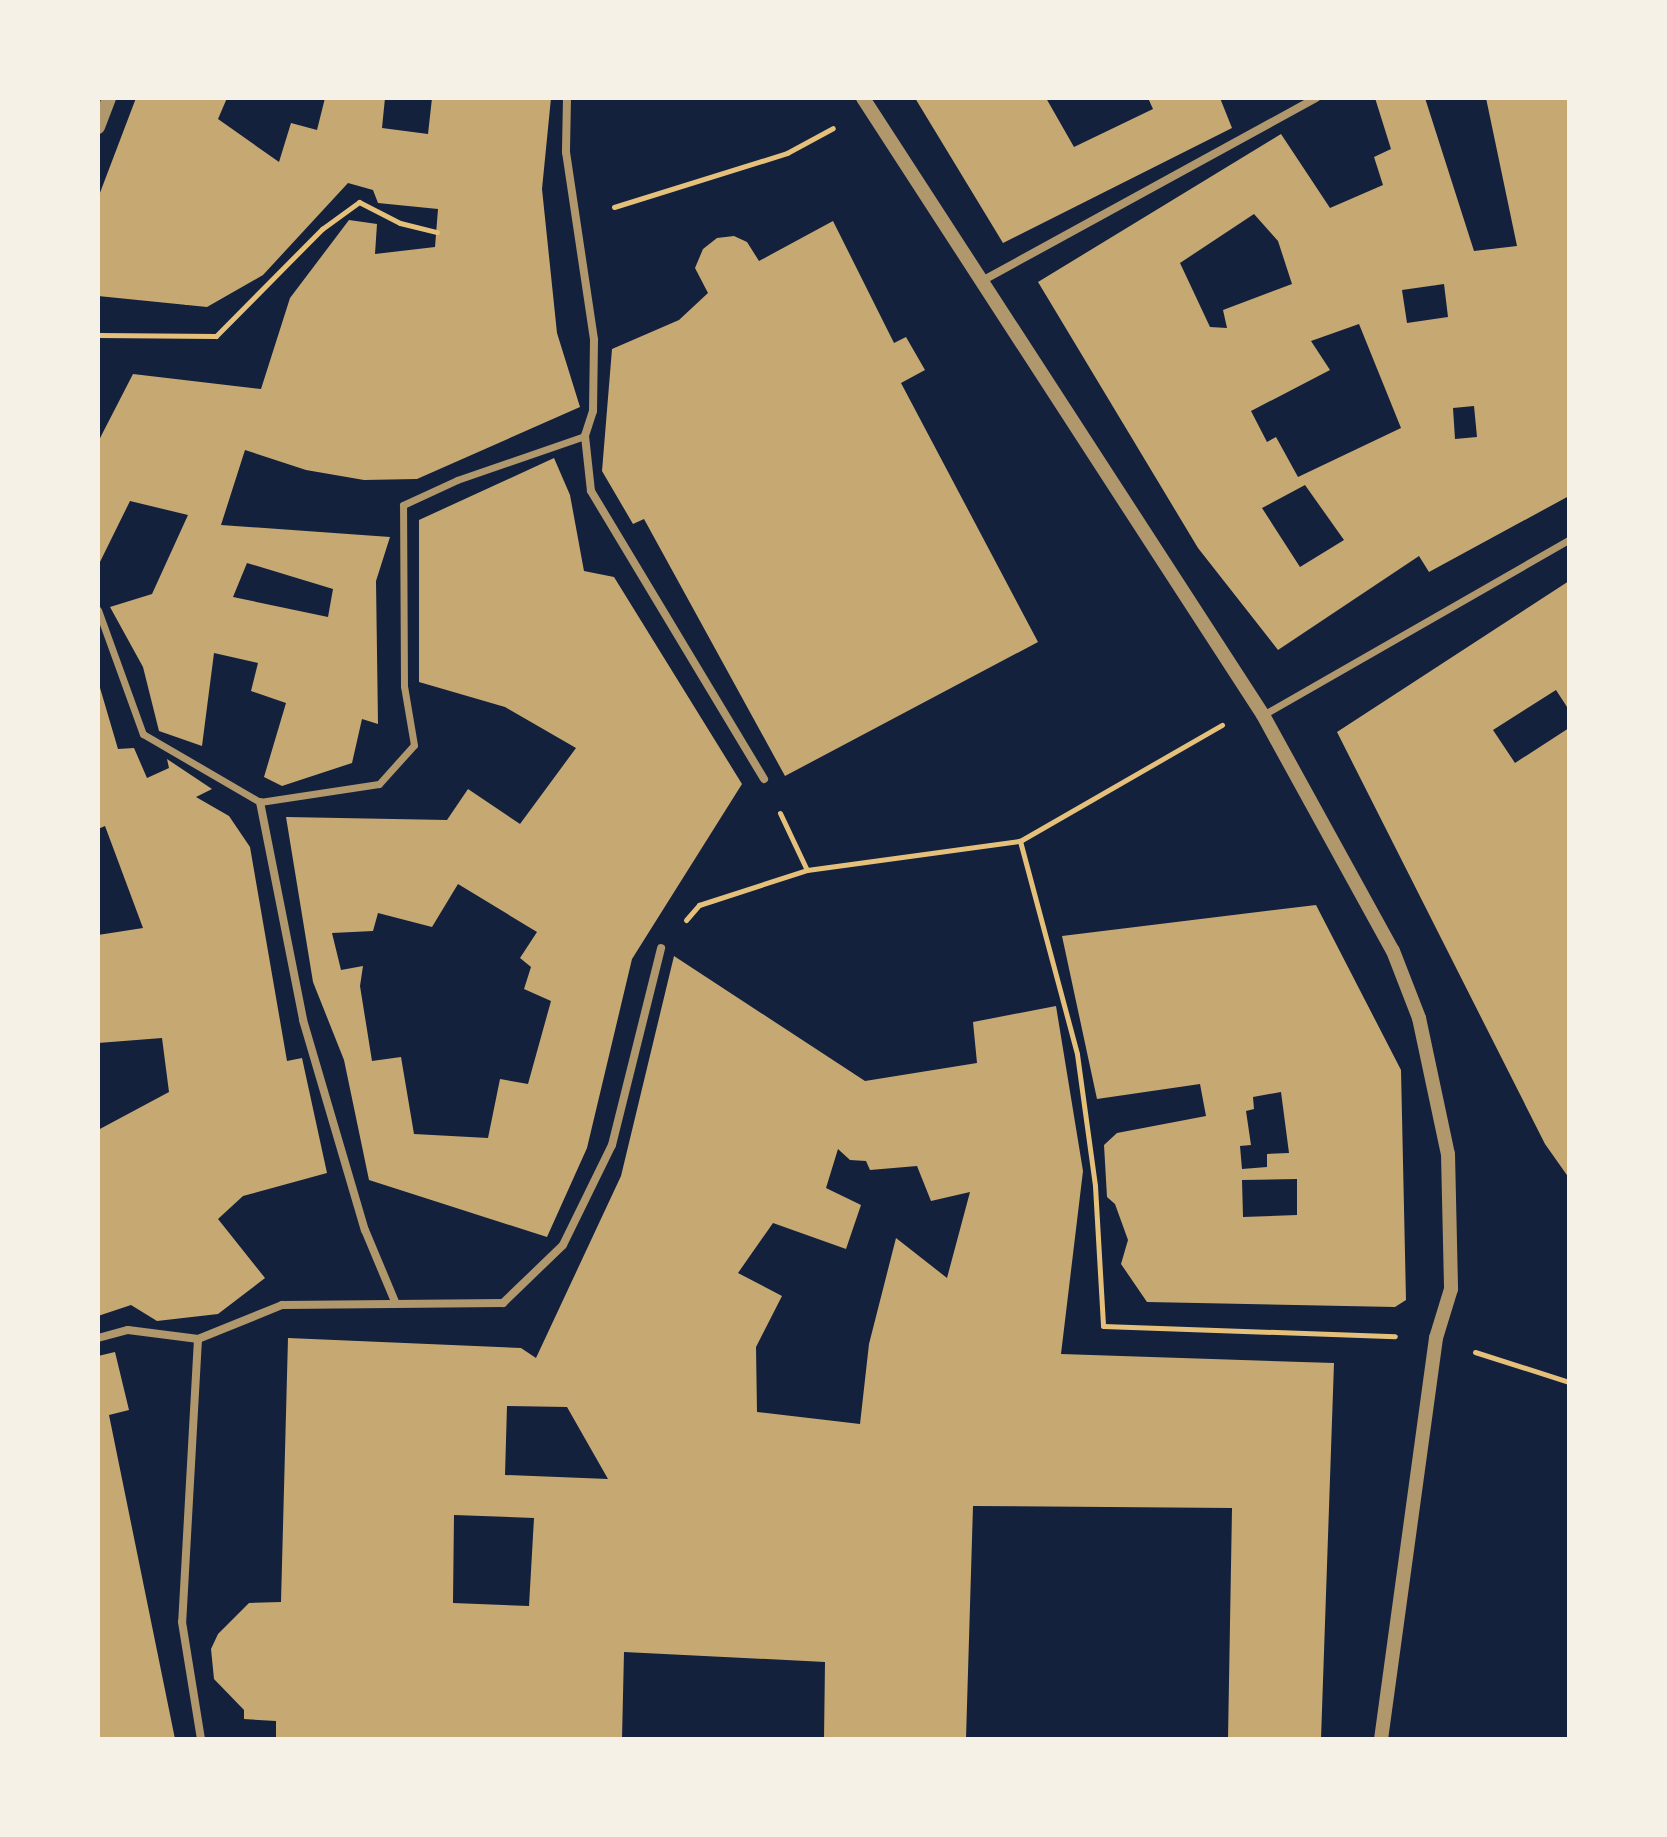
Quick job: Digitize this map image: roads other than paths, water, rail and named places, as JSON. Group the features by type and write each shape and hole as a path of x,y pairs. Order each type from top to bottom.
{"street":[{"path":"98,127 109,98"},
{"path":"567,98 566,152 594,340 593,411 585,436 591,491 764,779"},
{"path":"980,282 1316,98"},
{"path":"866,103 1263,715 1393,951 1419,1018 1437,1087 1453,1221 1451,1289 1436,1338 1381,1739"},
{"path":"98,610 143,734 260,802 379,784 414,745 404,686 403,505 457,480 585,436"},
{"path":"1263,715 1569,540"},
{"path":"260,802 303,1020 348,1175 396,1304"},
{"path":"98,1338 128,1330 198,1339 282,1305 503,1303 563,1245 612,1145 661,948"},
{"path":"198,1339 182,1622 201,1739"}]}
